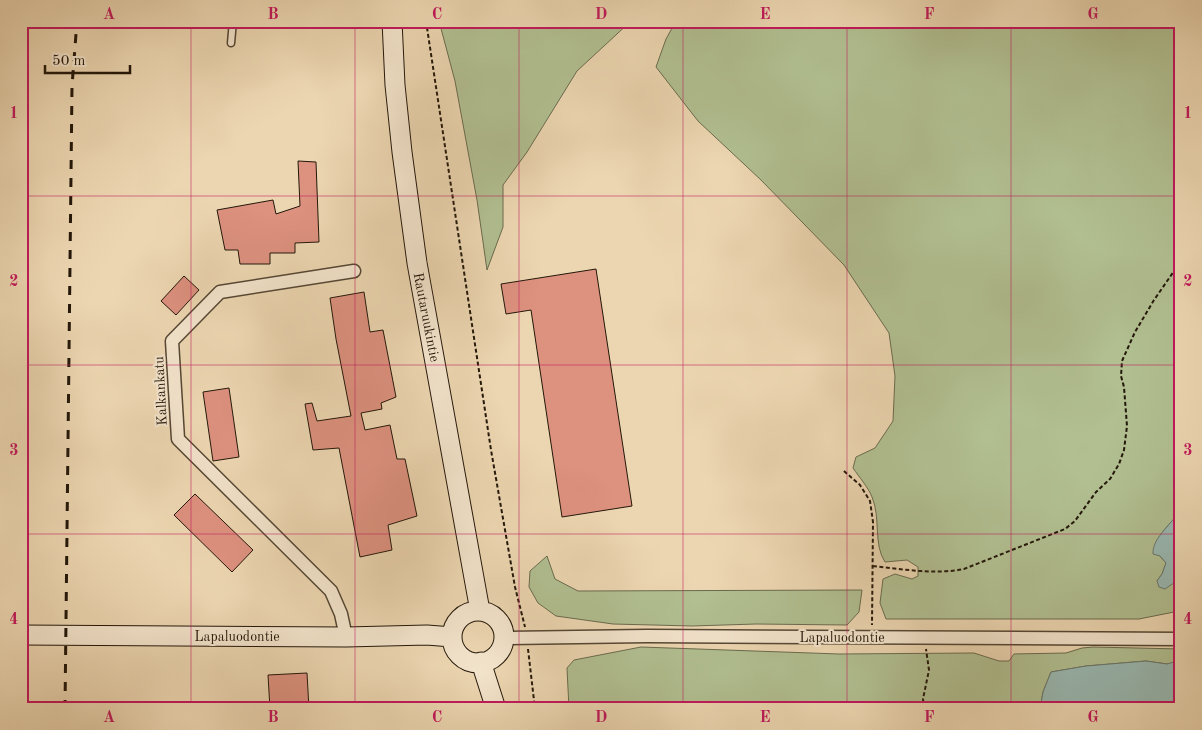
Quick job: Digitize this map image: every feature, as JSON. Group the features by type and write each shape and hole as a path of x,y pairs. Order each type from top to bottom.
{"main road":[{"name":"Rautaruukintie","path":"392,21 400,142 418,263 480,611"},
{"path":"480,611 495,617 504,630 504,638 502,647 490,660 473,662 465,659 458,653 452,638 458,621 464,615 480,611"},
{"name":"Lapaluodontie","path":"21,636 346,637 427,635 452,638"},
{"path":"481,662 496,709"}],"street":[{"name":"Kalkankatu","path":"346,637 341,614 331,591 178,439 172,341 220,292 354,271"},
{"name":"Lapaluodontie","path":"504,638 646,636 1181,640"}],"lane":[{"path":"231,43 233,21"}],"path":[{"path":"426,21 494,468 515,587 527,638 529,669 536,709"},
{"path":"873,566 916,571 950,572 964,569 1050,536 1065,529 1075,521 1096,492 1110,479 1119,464 1124,450 1127,426 1124,387 1120,376 1122,361 1135,332 1181,261"},
{"path":"844,471 860,485 870,501 873,522 872,637"},
{"path":"924,709 923,699 929,670 925,637"}],"green space":[{"path":"439,21 631,21 577,71 527,152 503,185 503,227 487,270 477,200 455,81"},
{"path":"676,21 1181,21 1181,507 1178,515 1163,531 1160,556 1166,563 1157,581 1178,580 1181,578 1181,615 1174,612 1139,619 886,619 880,603 883,579 895,574 912,579 918,576 918,567 907,560 885,562 879,547 875,505 866,486 853,468 856,457 875,448 893,421 895,376 889,333 844,265 761,180 698,121 656,67 666,39"},
{"path":"547,556 555,579 578,591 862,590 859,612 847,625 756,624 692,626 613,624 556,616 538,603 529,587 530,571"},
{"path":"641,647 839,654 974,653 999,661 1009,661 1014,654 1066,653 1093,647 1181,649 1181,660 1176,663 1167,664 1146,661 1086,666 1051,672 1043,692 1040,709 569,709 567,668 574,660"}],"water":[{"path":"1181,507 1181,578 1165,589 1159,587 1157,581 1166,563 1160,556 1153,554 1154,547 1160,535 1174,519"},
{"path":"1181,660 1181,709 1040,709 1043,692 1051,672 1086,666 1146,661 1167,664"}],"building":[{"path":"298,161 316,162 319,242 295,243 295,253 270,253 270,264 240,264 238,250 225,250 217,210 273,200 276,214 300,206"},
{"path":"596,269 632,506 562,517 531,310 506,314 501,284"},
{"path":"184,276 199,290 176,315 161,301"},
{"path":"364,292 370,332 383,330 396,397 381,403 382,409 361,413 365,430 390,425 397,459 405,459 417,516 388,525 392,550 360,557 339,448 313,450 305,404 312,403 317,421 351,416 330,298"},
{"path":"229,388 239,457 213,461 203,392"},
{"path":"195,494 253,550 232,572 174,515"},
{"path":"307,673 309,709 270,709 268,675"}],"railway":[{"path":"65,709 72,86 77,21"}]}
